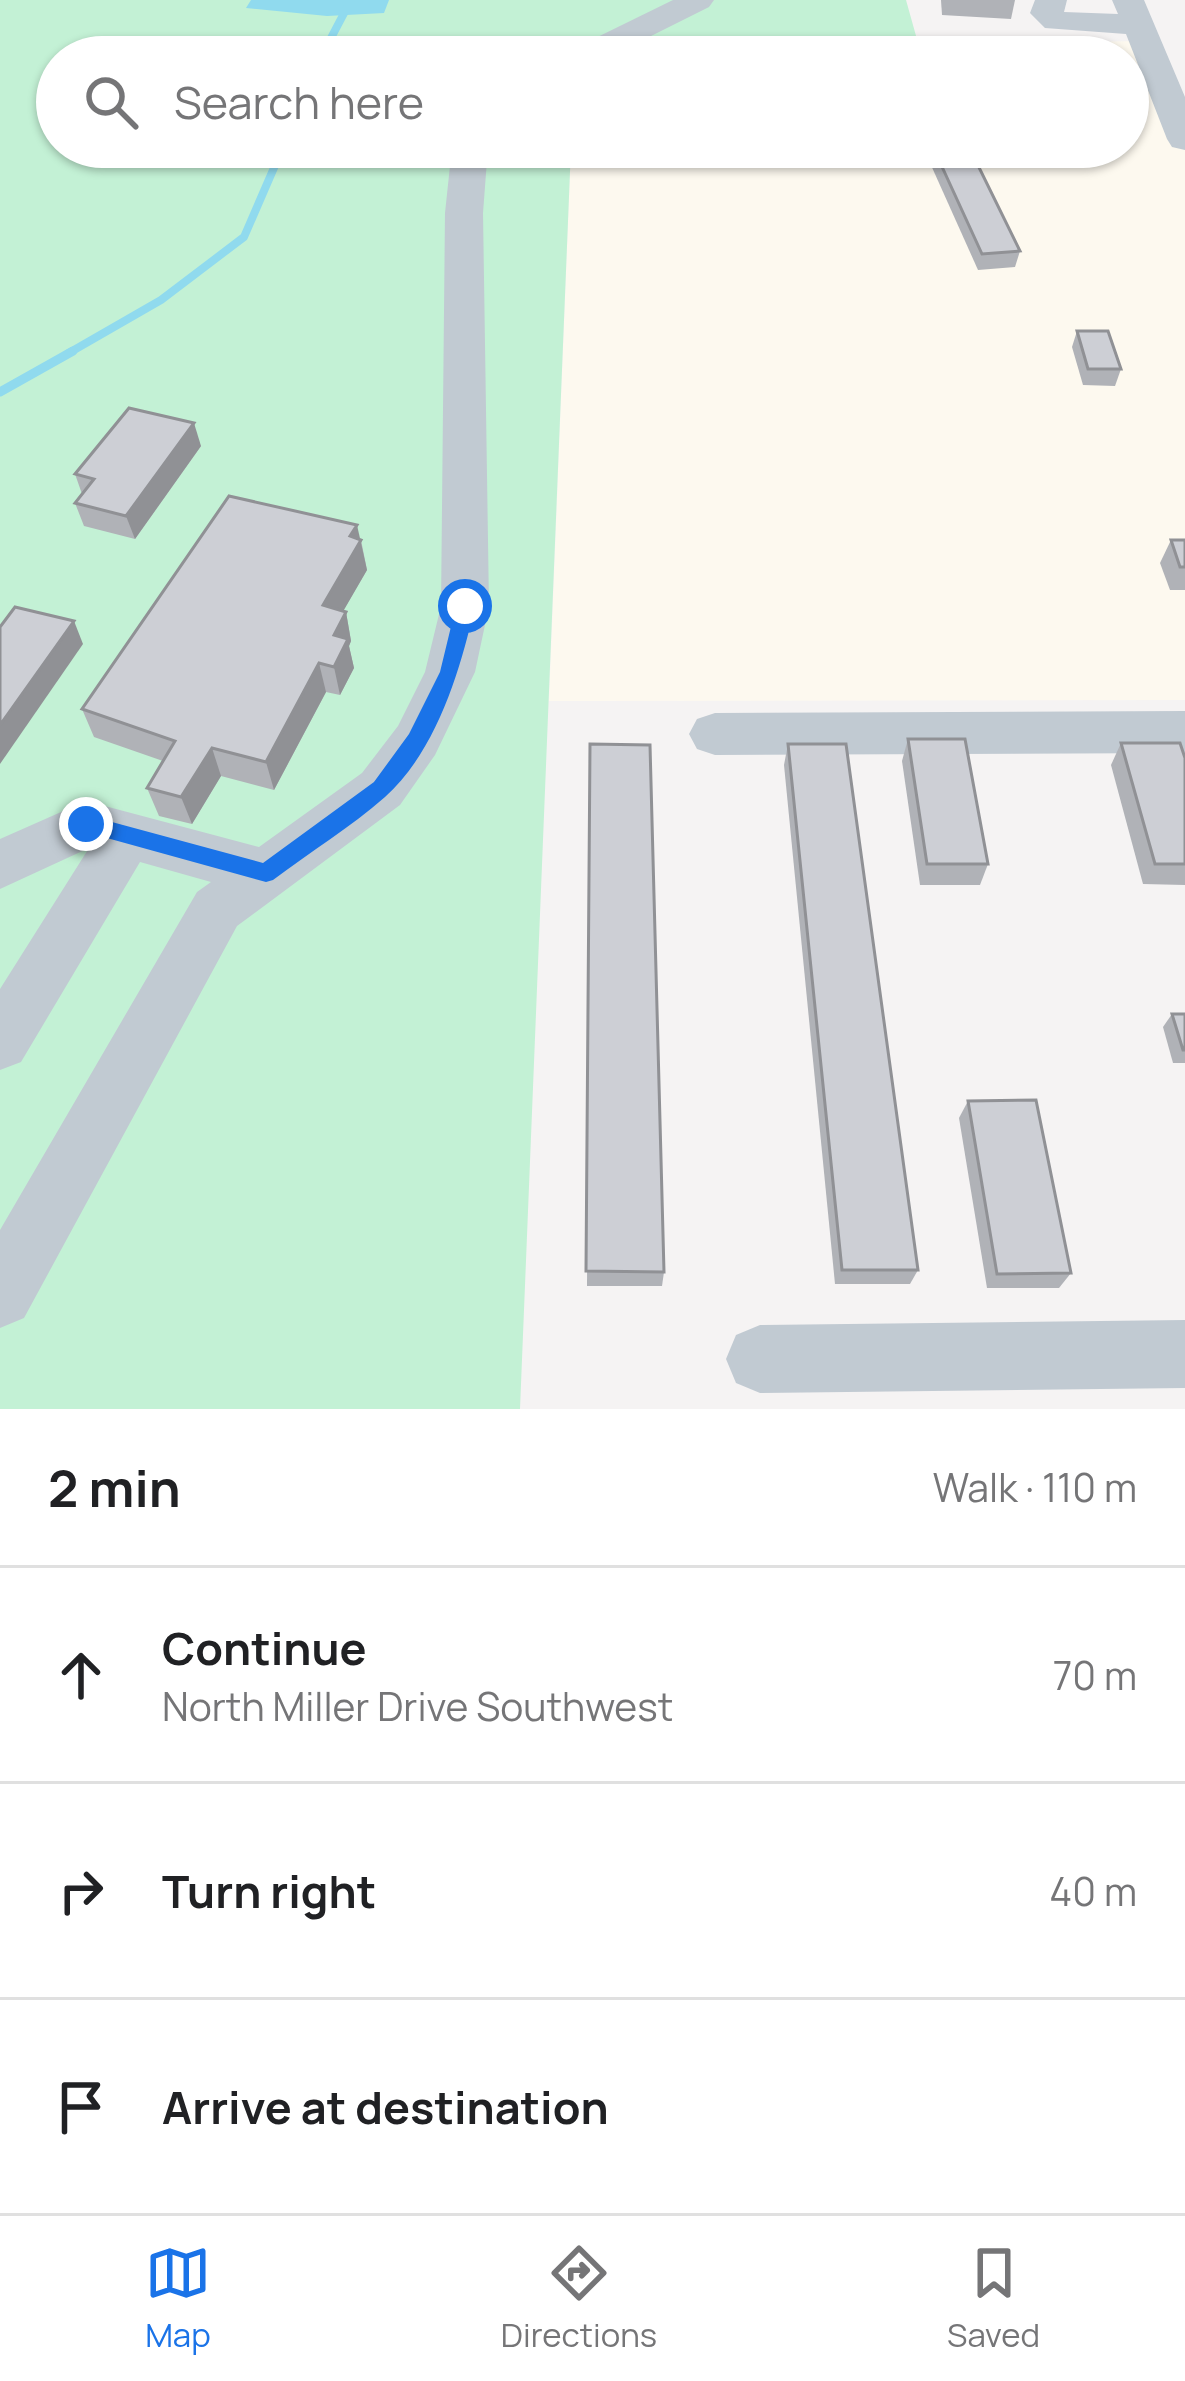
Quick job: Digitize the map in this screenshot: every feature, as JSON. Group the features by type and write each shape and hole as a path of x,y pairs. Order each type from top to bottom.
{"street":[{"path":"625,36 698,0"},
{"path":"1051,0 1046,13 1056,22 1133,12"},
{"path":"1149,51 1185,140"},
{"path":"0,1294 217,909 381,788 416,740 450,672 465,606 464,213 468,168"},
{"path":"716,734 1185,732"},
{"path":"0,866 86,824 266,873"},
{"path":"0,1042 127,835"},
{"path":"760,1359 1185,1354"}],"shaded area":[{"path":"1149,60 1185,138 1185,700 549,701 570,168 1149,168"}],"green space":[{"path":"0,0 906,0 916,36 36,36 36,168 570,168 520,1409 0,1409"}],"water":[{"path":"251,0 389,0 384,13 327,16 246,8"}],"building":[{"path":"943,168 979,168 1020,251 982,254"},
{"path":"1077,331 1108,331 1121,369 1088,369"},
{"path":"129,408 194,423 126,516 75,503 94,479 75,474"},
{"path":"229,496 357,525 350,536 361,540 323,605 346,612 334,635 348,639 334,667 319,663 266,762 212,748 181,797 147,788 175,741 82,709"},
{"path":"1171,540 1185,540 1185,567 1180,567"},
{"path":"15,607 74,621 0,725 0,627"},
{"path":"908,739 965,739 988,864 927,864"},
{"path":"1121,743 1180,743 1185,758 1185,864 1155,864"},
{"path":"590,744 650,745 664,1272 586,1271"},
{"path":"788,744 846,744 918,1270 842,1270"},
{"path":"1172,1014 1185,1014 1185,1050 1183,1050"},
{"path":"1036,1100 1071,1273 997,1274 968,1101"}],"waterway":[{"path":"332,36 351,0"},
{"path":"67,354 161,300 244,237 274,168"},
{"path":"0,392 73,351"}],"route":[{"path":"86,824 266,873 381,788 416,740 450,672 465,606"}]}
